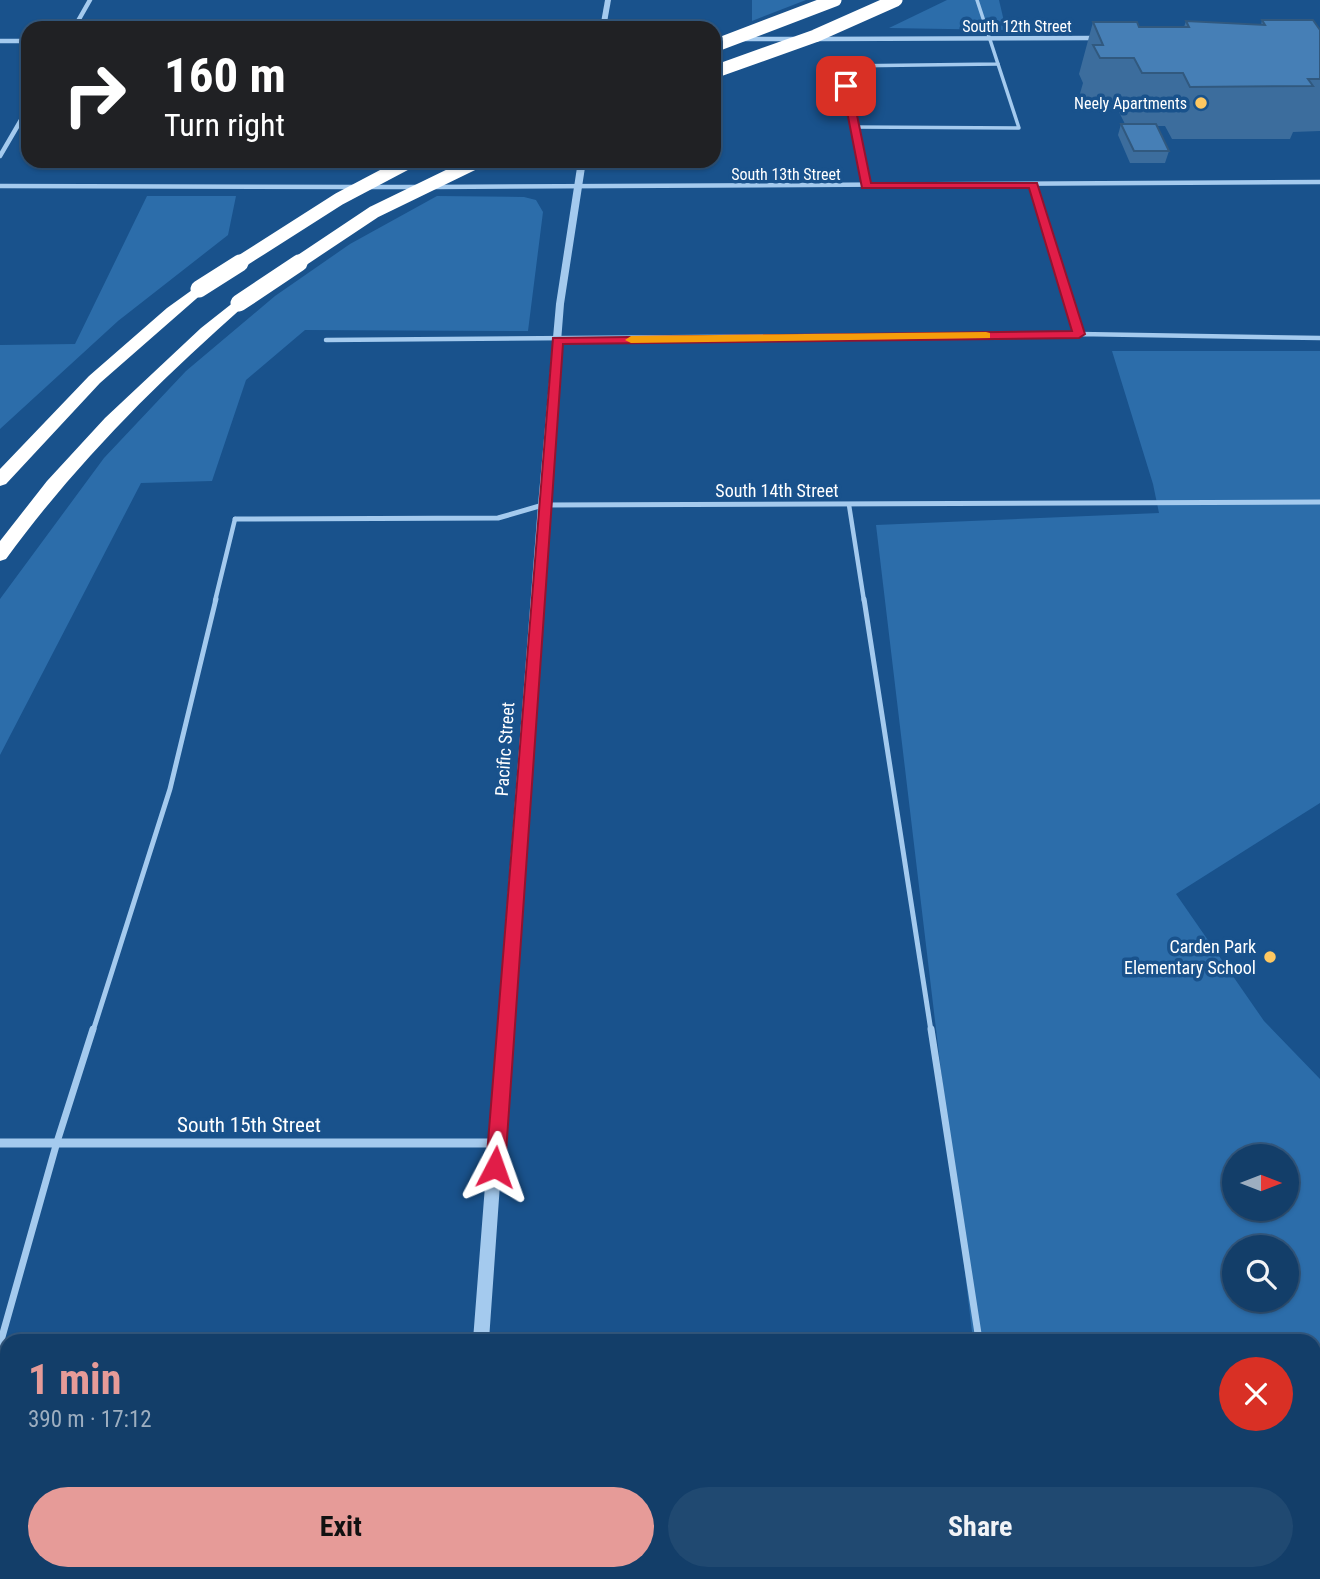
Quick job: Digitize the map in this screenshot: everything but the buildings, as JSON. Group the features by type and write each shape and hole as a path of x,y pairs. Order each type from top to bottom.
{"highway":[{"path":"721,43 835,0"},
{"path":"721,70 815,36 896,0"},
{"path":"0,480 32,441 111,362 199,289 339,199 398,168"},
{"path":"0,554 80,454 157,374 239,303 374,212 464,168"}],"street":[{"path":"78,21 90,0"},
{"path":"604,21 608,0"},
{"name":"South 12th Street","path":"721,39 1099,38"},
{"path":"0,41 21,41"},
{"path":"0,156 21,120"},
{"name":"Pacific Street","path":"481,1334 543,505 557,341 581,168"},
{"name":"South 13th Street","path":"0,186 578,187 1320,182"},
{"path":"1033,185 1079,334"},
{"name":"South 14th Street","path":"235,519 498,518 543,505 1320,502"},
{"name":"South 15th Street","path":"0,1143 497,1143"}],"lane":[{"path":"854,127 1019,128 977,0"},
{"path":"866,186 843,66 998,64"},
{"path":"326,340 557,341 1079,334 1320,338"},
{"path":"849,505 978,1334"},
{"path":"3,1334 57,1142 170,789 235,519"}],"shaded area":[{"path":"752,0 806,0 752,21"},
{"path":"947,0 999,0 1006,30 889,28"},
{"path":"147,196 236,196 228,235 118,321 0,429 0,345 75,344"},
{"path":"437,196 524,197 536,200 543,212 528,331 305,330 246,380 212,481 141,483 0,755 0,599 104,458 186,371 275,296 350,244"},
{"path":"1112,351 1320,351 1320,803 1176,894 1264,1021 1320,1079 1320,1334 972,1334 876,525 1159,513 1153,484"}],"slow traffic":[{"path":"631,340 986,336"}],"place":[{"name":"Neely Apartments","path":"1201,103"},
{"name":"Carden Park Elementary School","path":"1270,957"}],"route":[{"path":"495,1167 557,341 1079,334 1033,185 866,186 846,86"}]}
